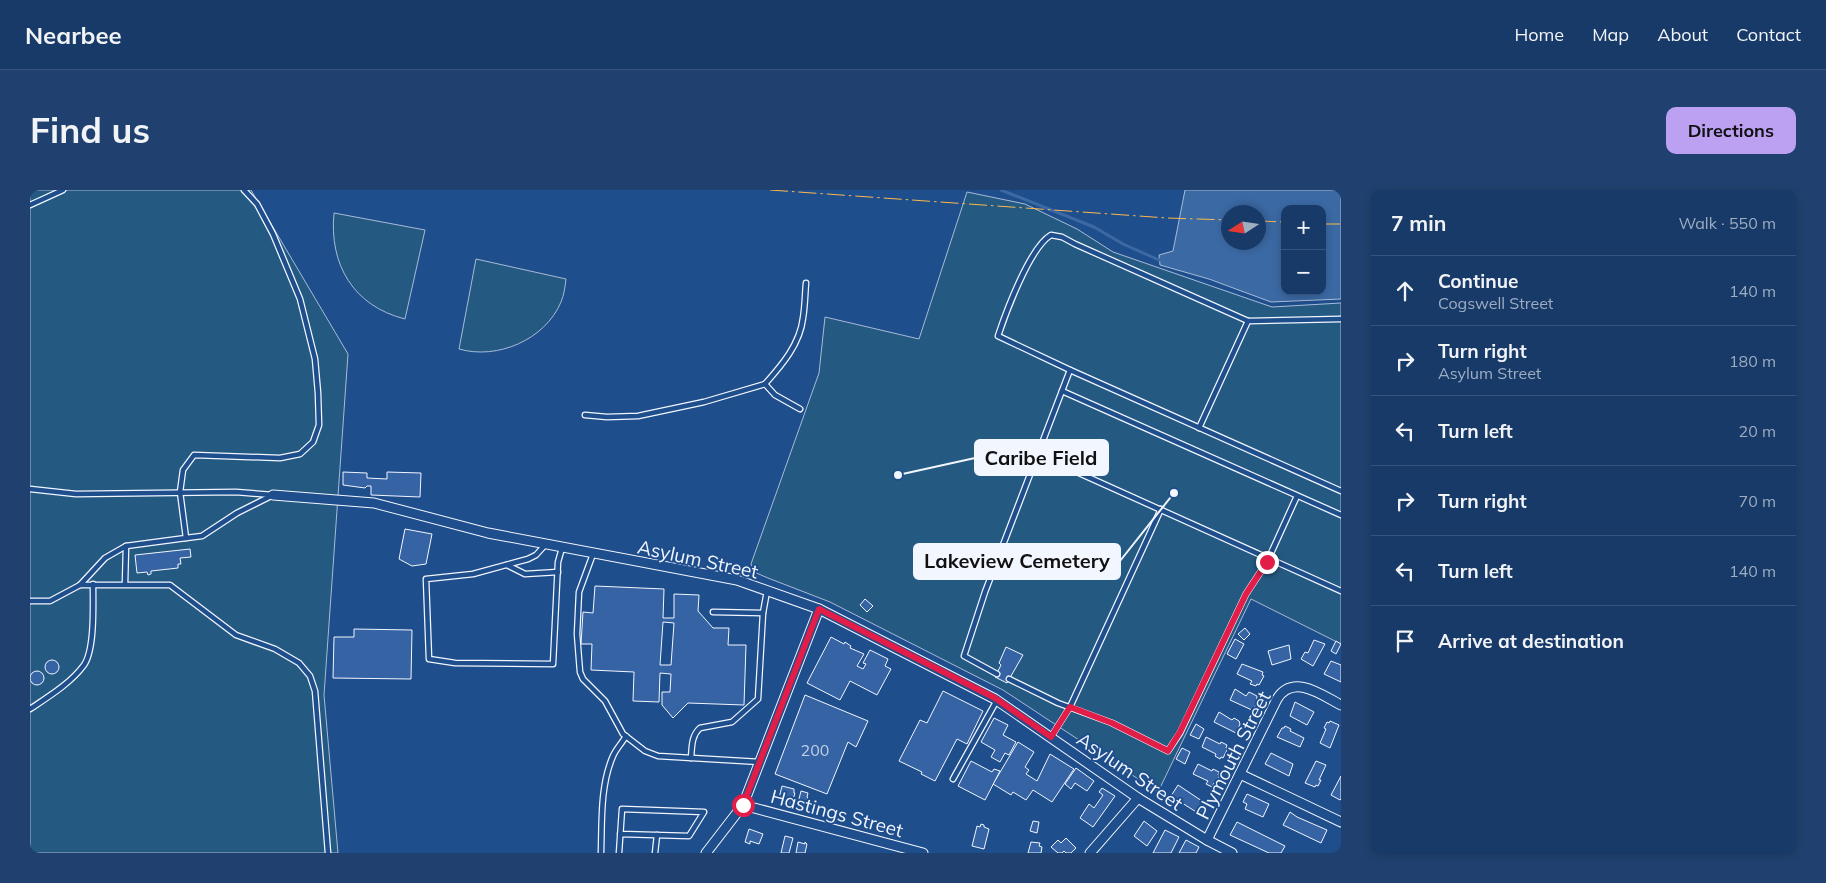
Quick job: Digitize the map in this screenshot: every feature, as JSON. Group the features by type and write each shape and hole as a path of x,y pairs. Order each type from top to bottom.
{"street":[{"name":"Asylum Street","path":"273,495 374,503 488,533 737,580 819,609 998,700 1138,798 1232,853"},
{"path":"706,853 743,805 819,609"},
{"name":"Plymouth Street","path":"1207,840 1281,693 1290,688 1304,687 1341,705"},
{"path":"1240,774 1341,822"},
{"path":"1090,853 1138,798"},
{"name":"Hastings Street","path":"743,805 923,853"}],"lane":[{"path":"30,205 63,190"},
{"path":"186,538 180,492 183,470 194,456 280,458 300,454 313,442 319,425 314,359 300,299 273,234 257,204 244,190"},
{"path":"1341,319 1248,321 1062,237 1051,235 1039,244 1007,308 998,336 1341,491"},
{"path":"584,415 608,417 638,416 704,402 765,384 783,364 797,340 803,319 806,282"},
{"path":"1199,428 1248,321"},
{"path":"997,674 964,656 985,592 1070,370"},
{"path":"765,384 775,396 800,408"},
{"path":"1062,391 1341,515"},
{"path":"1038,455 1341,591"},
{"path":"30,489 76,494 236,492 273,495"},
{"path":"30,601 50,601 80,585 105,558 126,546 202,536 237,513 273,495"},
{"path":"1009,679 1070,707 1112,723 1168,751 1180,732 1246,594 1269,558 1297,496"},
{"path":"1051,737 1070,707 1161,509"},
{"path":"546,544 536,555 528,559 473,574 426,579 429,659 454,663 553,664 558,562 562,548"},
{"path":"125,584 126,546"},
{"path":"593,554 579,592 577,634 580,672 583,679 605,701 626,736 645,752 658,756 760,762"},
{"path":"507,565 525,574 558,572"},
{"path":"30,709 53,694 85,664 92,628 93,584"},
{"path":"80,585 170,585 236,635 275,648 299,663 310,676 315,690 328,853"},
{"path":"691,758 693,738 700,728 732,722 758,699 763,613 768,591"},
{"path":"713,612 763,613"},
{"path":"953,779 998,700"},
{"path":"601,853 602,798 606,777 613,755 626,736"},
{"path":"619,853 620,834 622,809 704,812 689,836 620,834"},
{"path":"654,853 657,836"}],"shaded area":[{"path":"30,190 251,190 348,354 324,695 338,853 30,853"},
{"path":"1185,190 1341,190 1341,299 1271,302 1209,279 1160,265 1159,255 1173,251"},
{"path":"967,192 1025,204 1077,229 1113,252 1272,307 1341,303 1341,644 1251,599 1158,792 1003,690 830,602 754,572 751,564 819,373 825,317 919,339"},
{"path":"334,213 425,230 405,319 387,313 371,304 358,293 348,280 336,249 333,232"},
{"path":"476,259 566,279 562,299 554,315 544,327 518,344 504,349 474,352 459,349"}],"building":[{"path":"343,472 367,473 367,478 387,479 387,472 421,473 420,497 371,495 371,486 365,488 343,485"},
{"path":"405,529 432,534 426,564 412,566 399,559"},
{"path":"190,549 191,557 180,558 181,564 178,564 178,568 151,571 151,574 148,575 147,572 137,573 135,555"},
{"path":"595,586 664,589 663,618 674,618 674,594 699,595 698,611 713,628 729,628 728,645 746,645 744,705 688,703 673,718 662,705 662,692 670,692 671,674 660,673 659,702 633,701 634,672 591,670 592,644 581,644 583,612 593,613","holes":["663,622 674,623 671,665 660,665"]},
{"path":"865,599 873,606 867,612 860,605"},
{"path":"1245,628 1250,634 1244,640 1238,634"},
{"path":"354,629 412,630 411,679 333,678 334,637 354,637"},
{"path":"831,637 844,644 845,642 851,646 850,648 864,654 857,666 863,669 866,664 863,663 870,650 888,659 885,666 891,669 877,695 850,681 840,700 807,683"},
{"path":"1235,639 1244,644 1236,659 1227,654"},
{"path":"1314,640 1325,644 1313,666 1301,659 1305,652 1308,653"},
{"path":"1336,641 1341,644 1336,654 1331,651"},
{"path":"1289,645 1291,659 1272,665 1268,651"},
{"path":"1006,647 1023,655 1007,683 995,677 1001,665 999,663"},
{"path":"49,660 55,660 59,667 55,674 49,674 45,670 45,664"},
{"path":"1331,661 1341,665 1341,682 1324,674"},
{"path":"1242,664 1263,672 1262,675 1264,676 1259,685 1250,684 1252,681 1237,674"},
{"path":"34,671 40,671 44,678 40,685 34,685 30,681 30,675"},
{"path":"1235,689 1246,696 1249,692 1257,696 1256,705 1252,710 1230,700"},
{"path":"943,691 983,711 967,744 957,739 935,781 921,774 922,772 899,761 920,720 927,723"},
{"path":"805,695 868,721 856,747 848,742 827,794 775,774"},
{"path":"1295,702 1314,712 1307,725 1290,716"},
{"path":"1219,712 1232,720 1234,718 1239,721 1240,724 1236,733 1214,722"},
{"path":"994,718 1008,725 1003,735 1016,742 1009,755 1005,753 1000,762 991,757 995,750 981,742"},
{"path":"1330,721 1339,725 1330,748 1320,743 1326,729 1324,728 1327,722 1329,723"},
{"path":"1196,724 1204,729 1199,739 1190,735"},
{"path":"1285,726 1291,729 1290,731 1304,738 1300,747 1277,737"},
{"path":"1206,737 1220,744 1221,742 1227,745 1226,748 1228,748 1223,758 1221,757 1220,759 1215,756 1216,754 1202,747"},
{"path":"1018,742 1034,752 1025,767 1029,770 1026,774 1037,781 1050,754 1074,769 1052,802 1033,790 1026,800 1013,792 1011,795 993,784"},
{"path":"1182,748 1190,752 1185,764 1176,759"},
{"path":"1271,753 1293,764 1289,776 1265,764"},
{"path":"971,761 992,772 994,769 1000,771 985,800 958,786"},
{"path":"1316,761 1326,765 1318,786 1316,785 1315,787 1305,783"},
{"path":"1198,764 1212,771 1213,769 1219,772 1218,775 1220,775 1212,787 1206,784 1208,781 1193,774"},
{"path":"1076,768 1094,781 1087,791 1075,783 1071,789 1065,784"},
{"path":"1341,776 1341,799 1340,800 1331,795"},
{"path":"1178,785 1208,805 1201,815 1171,796"},
{"path":"782,786 794,789 795,793 791,806 782,804 784,799 779,798"},
{"path":"1102,788 1115,796 1093,827 1080,818 1089,804 1094,808 1103,795 1099,792"},
{"path":"801,791 808,793 806,809 797,807"},
{"path":"1247,794 1269,804 1263,817 1245,809 1247,804 1243,802"},
{"path":"1290,812 1327,830 1321,843 1283,825"},
{"path":"1033,821 1039,822 1037,833 1030,831"},
{"path":"1144,821 1157,831 1147,846 1134,836"},
{"path":"1237,822 1285,846 1281,853 1269,853 1230,835"},
{"path":"981,824 989,829 984,849 972,846 977,826 980,827"},
{"path":"749,829 763,834 759,844 750,841 750,844 745,842"},
{"path":"1165,830 1179,837 1171,853 1153,853"},
{"path":"785,836 793,838 789,853 781,853"},
{"path":"1066,838 1076,848 1071,853 1064,851 1058,853 1051,847 1058,840 1061,843"},
{"path":"1186,840 1199,847 1196,853 1179,853"},
{"path":"798,842 805,844 805,842 807,844 805,853 796,853"},
{"path":"1031,842 1040,843 1039,846 1042,847 1041,853 1028,853"}],"waterway":[{"path":"1001,190 1094,227 1123,244 1159,260 1163,259"}],"power":[{"path":"770,190 1167,218 1221,220"},
{"path":"1266,221 1281,222"},
{"path":"1326,224 1341,224"}],"place":[{"name":"Caribe Field","path":"898,475"},
{"name":"Lakeview Cemetery","path":"1174,493"}],"route":[{"path":"743,805 819,609 995,698 1051,737 1070,707 1112,723 1168,751 1180,732 1246,594 1267,562"}]}
